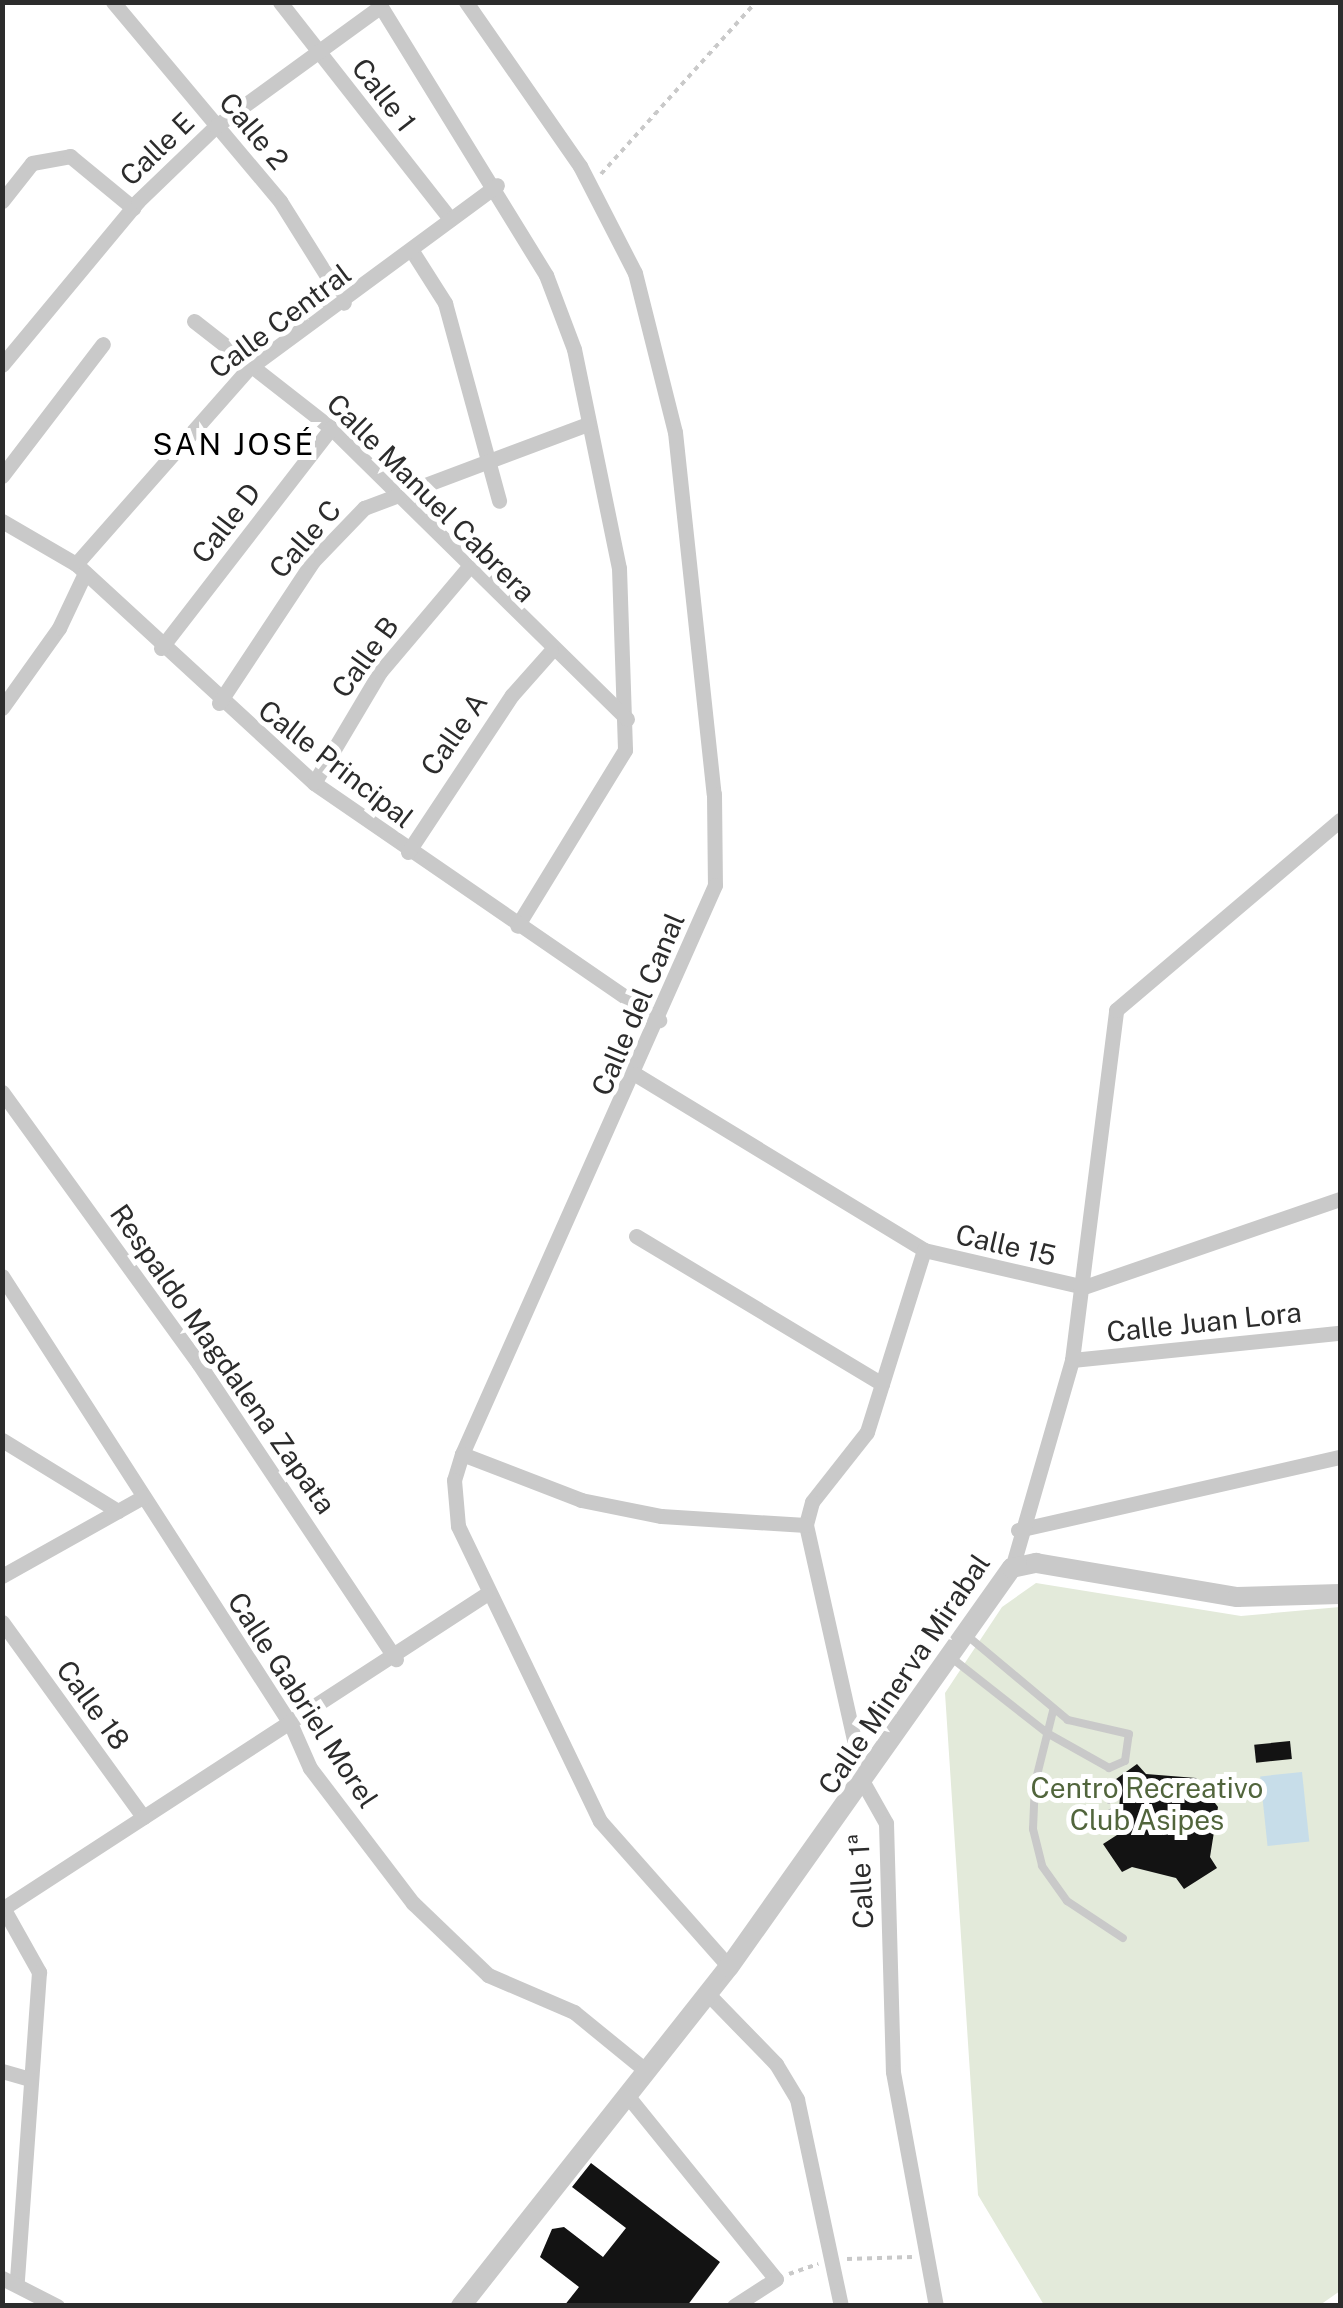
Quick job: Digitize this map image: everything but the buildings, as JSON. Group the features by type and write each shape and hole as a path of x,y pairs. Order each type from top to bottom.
{"street":[{"name":"Calle 2","path":"113,2 280,202 344,304"},
{"name":"Calle 1","path":"280,2 450,219"},
{"name":"Calle del Canal","path":"466,2 590,186 635,272 675,432 714,794 716,885 636,1074 462,1454 454,1480 458,1526 485,1595 600,1821 729,1967"},
{"name":"Calle E","path":"2,365 132,208 216,126 314,48 379,5"},
{"path":"379,5 497,185 546,274 574,349 619,568 627,718 612,775 517,926"},
{"path":"2,200 32,162 70,156 132,208"},
{"name":"Calle Central","path":"2,708 59,628 81,569 249,368 344,304 497,185"},
{"path":"412,251 446,303 499,501"},
{"name":"Calle Manuel Cabrera","path":"194,320 249,368 331,428 551,650 627,718"},
{"path":"2,476 103,344"},
{"name":"Calle C","path":"219,703 313,561 364,508 395,491 588,424"},
{"name":"Calle D","path":"161,648 331,428"},
{"name":"Calle Principal","path":"2,521 81,569 219,703 314,783 408,852 660,1020"},
{"name":"Calle B","path":"314,783 380,672 468,568"},
{"name":"Calle A","path":"408,852 490,726 551,650"},
{"name":"Calle Minerva Mirabal","path":"461,2306 644,2069 729,1967 864,1784 1012,1568 1018,1530 1072,1360 1116,1010 1340,820"},
{"name":"Calle 15","path":"636,1074 924,1250 1084,1288 1340,1198"},
{"name":"Respaldo Magdalena Zapata","path":"2,1092 199,1364 396,1659"},
{"path":"636,1236 882,1384"},
{"path":"462,1454 581,1500 661,1516 806,1526 812,1502 866,1432 924,1250"},
{"name":"Calle Gabriel Morel","path":"2,1276 291,1725 310,1768 413,1903 488,1975 574,2012 644,2069"},
{"name":"Calle Juan Lora","path":"1072,1360 1340,1333"},
{"path":"2,1440 118,1511"},
{"path":"1018,1530 1340,1457"},
{"path":"2,1576 143,1497"},
{"name":"Calle 1ª","path":"806,1526 864,1784 886,1822 892,2072 922,2257 936,2306"},
{"path":"1012,1568 1036,1563 1237,1597 1340,1594"},
{"path":"57,2306 10,2280 38,1960 3,1908 396,1659 485,1595"},
{"name":"Calle 18","path":"2,1622 143,1817"},
{"path":"707,1993 776,2064 797,2099 836,2260 841,2306"},
{"path":"2,2071 30,2079"},
{"path":"626,2094 776,2279 734,2306"}],"lane":[{"path":"950,1656 1047,1732 1102,1765 1125,1761 1129,1734 1053,1711 964,1634"},
{"path":"1053,1711 1033,1829 1042,1866 1067,1901 1123,1938"}],"path":[{"path":"590,186 756,2"},
{"path":"1102,1765 1113,1823"},
{"path":"776,2279 836,2260 922,2257"}],"green space":[{"name":"Centro Recreativo Club Asipes","path":"1036,1583 1241,1616 1340,1607 1340,2291 1320,2305 1044,2305 978,2195 945,1693 1002,1607"}],"water":[{"path":"1302,1772 1309,1842 1268,1846 1260,1776"}],"district":[{"name":"SAN JOSÉ","path":"234,444"}]}
